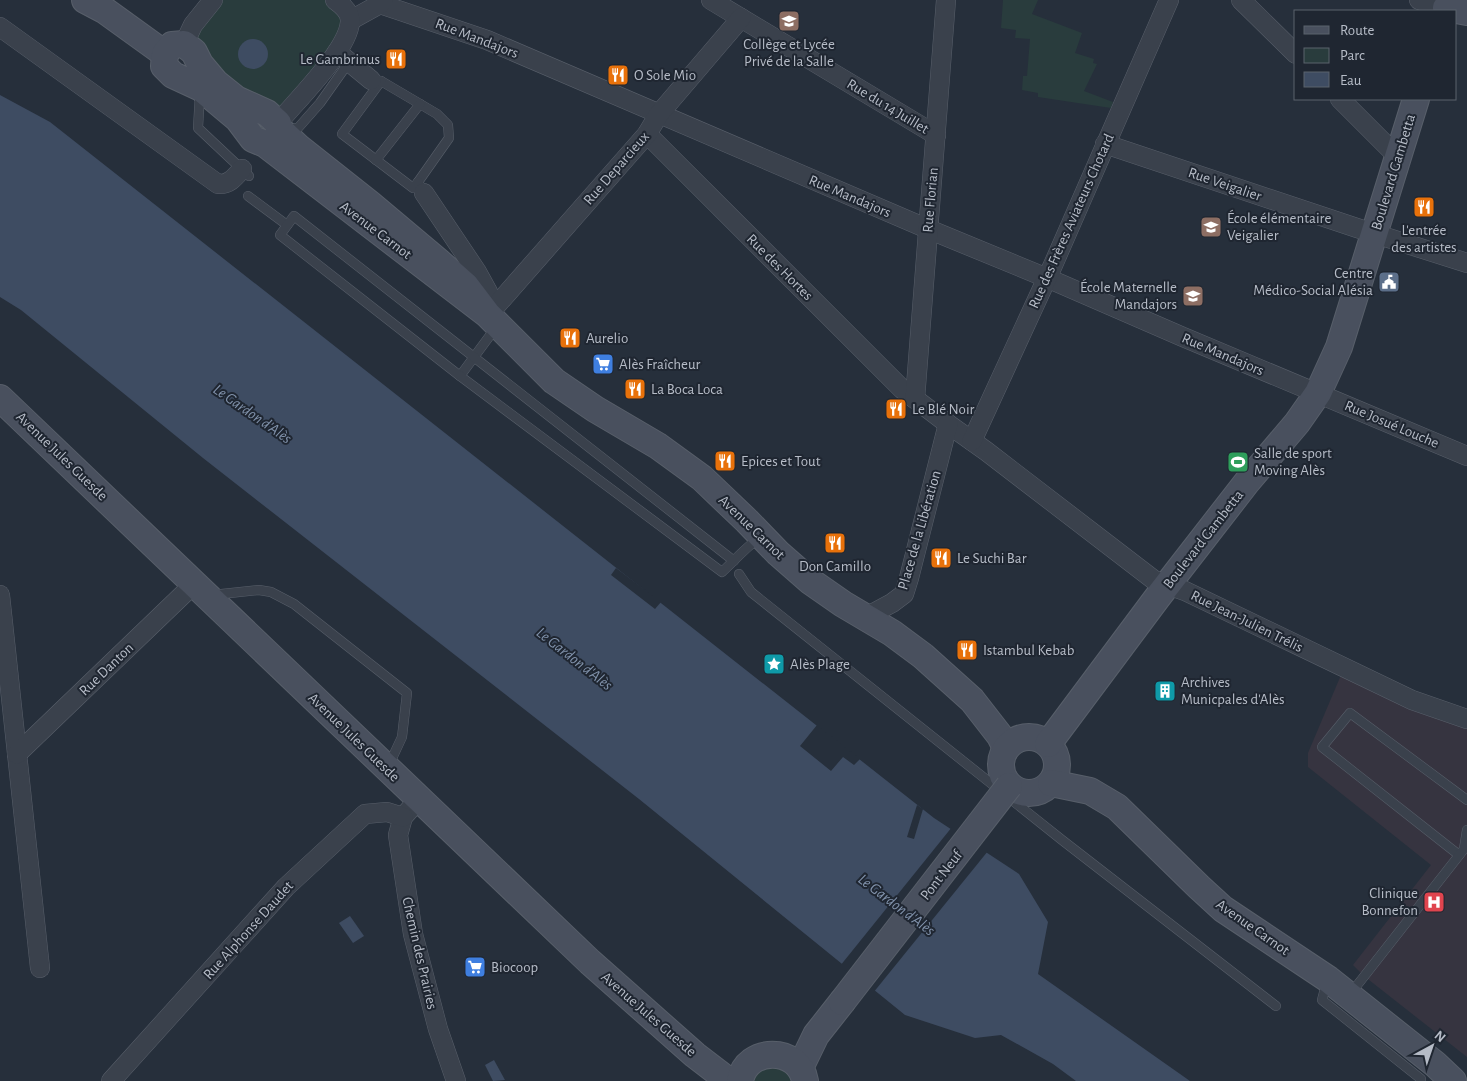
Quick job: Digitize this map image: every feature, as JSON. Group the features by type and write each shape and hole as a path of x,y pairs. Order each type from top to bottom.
{"main road":[{"name":"Avenue Carnot","path":"85,0 174,49 194,52 200,64 216,84 236,99 267,113 274,132 493,320 554,381 595,409 658,446 702,478 762,535 778,553 810,581 843,604 892,633 943,672 972,700 1000,736 1006,748"},
{"name":"Avenue Carnot","path":"174,49 164,66 173,75 201,88 238,119 253,139 274,132"},
{"name":"Boulevard Gambetta","path":"1048,744 1247,482 1297,423 1318,393 1339,347 1416,100"},
{"name":"Avenue Jules Guesde","path":"0,398 202,589 387,769 411,808 695,1055 732,1075"},
{"path":"1031,736 1048,744 1053,750 1057,767 1056,775 1051,783 1036,793 1017,791 1010,786 1004,779 1000,763 1006,748 1013,741 1021,737 1031,736"},
{"name":"Avenue Carnot","path":"1051,783 1090,792 1118,807 1223,909 1328,979 1435,1064 1453,1081"},
{"name":"Pont Neuf","path":"797,1068 816,1035 1010,786"},
{"path":"732,1075 763,1055 774,1054 797,1068"}],"street":[{"path":"174,49 212,0"},
{"path":"274,132 343,57 350,20 348,12 335,0"},
{"name":"Rue du 14 Juillet","path":"711,0 936,136"},
{"name":"Rue Florian","path":"915,399 946,0"},
{"name":"Rue des Frères Aviateurs Chotard","path":"972,441 1047,278 1169,0"},
{"path":"1241,0 1294,52"},
{"path":"1419,0 1452,8"},
{"path":"350,20 382,2"},
{"name":"Rue Mandajors","path":"382,2 487,40 928,229 1318,393"},
{"name":"Rue Deparcieux","path":"493,320 647,134 658,114 741,18"},
{"path":"0,27 218,184 225,185 246,172"},
{"path":"343,57 376,81"},
{"path":"1341,100 1397,156"},
{"name":"Rue des Hortes","path":"647,134 902,389 948,424"},
{"name":"Rue Veigalier","path":"1105,144 1467,263"},
{"path":"421,188 477,272 488,292 493,320"},
{"name":"Rue Josué Louche","path":"1318,393 1467,456"},
{"name":"Rue Jean-Julien Trélis","path":"948,424 1154,580 1185,591 1412,700 1467,719"},
{"name":"Place de la Libération","path":"866,617 904,594 948,424"},
{"name":"Rue Danton","path":"17,754 202,589"},
{"path":"0,594 40,968"},
{"name":"Rue Alphonse Daudet","path":"111,1081 286,887 366,814 411,808"},
{"name":"Chemin des Prairies","path":"411,808 398,834 413,934 438,1030 456,1081"}],"lane":[{"path":"376,81 420,104 437,114 448,125 450,138 421,188 413,188 342,134 376,81"},
{"path":"201,88 198,128 246,172"},
{"path":"376,160 420,104"},
{"path":"248,196 287,225"},
{"path":"734,561 294,216 287,225 280,235 460,376 722,572 734,561 745,549 762,535"},
{"path":"460,376 474,357 493,320"},
{"path":"739,574 751,592 1062,840 1276,1006"},
{"path":"202,589 259,590 270,592 294,604 408,693 402,737 387,769"},
{"path":"1459,855 1322,747 1350,713 1467,800"},
{"path":"1349,995 1459,855 1464,848 1467,830"},
{"path":"1328,979 1322,1000 1421,1079"}],"shaded area":[{"name":"Clinique Bonnefon","path":"1341,675 1467,729 1467,1057 1364,976 1353,965 1431,865 1308,767 1308,753"}],"green space":[{"path":"220,0 329,0 339,11 342,33 279,108 211,72 196,36"},
{"path":"1003,0 1038,0 1032,14 1082,33 1075,53 1094,59 1093,63 1097,64 1084,91 1113,102 1111,108 1038,97 1038,93 1022,90 1023,76 1027,76 1030,39 1015,38 1016,30 1001,28"},
{"path":"782,1066 795,1081 750,1081 760,1067"}],"water":[{"path":"253,39 259,40 267,48 267,60 259,68 253,69 247,68 239,60 238,54 239,48 247,40"},
{"name":"Le Gardon d'Alès","path":"0,95 50,122 934,818 1019,874 1048,922 1038,974 1190,1081 1076,1081 1053,1064 1001,1035 975,1038 905,1015 639,799 203,458 21,310 0,297"},
{"path":"350,916 364,936 353,943 339,923"},
{"path":"494,1060 505,1080 493,1081 485,1065"}],"pier":[{"path":"616,568 661,602 655,609 611,575"},
{"path":"817,725 860,759 854,765 843,757 831,771 800,746"},
{"path":"917,805 923,809 914,839 907,837"},
{"path":"952,827 988,851 873,993 840,966"}],"place":[{"name":"Collège et Lycée Privé de la Salle","path":"789,21"},
{"name":"Le Gambrinus","path":"396,59"},
{"name":"O Sole Mio","path":"618,75"},
{"name":"L'entrée des artistes","path":"1424,207"},
{"name":"École élémentaire Veigalier","path":"1211,227"},
{"name":"Centre Médico-Social Alésia","path":"1389,282"},
{"name":"École Maternelle Mandajors","path":"1193,296"},
{"name":"Aurelio","path":"570,338"},
{"name":"Alès Fraîcheur","path":"603,364"},
{"name":"La Boca Loca","path":"635,389"},
{"name":"Le Blé Noir","path":"896,409"},
{"name":"Epices et Tout","path":"725,461"},
{"name":"Salle de sport Moving Alès","path":"1238,462"},
{"name":"Don Camillo","path":"835,543"},
{"name":"Le Suchi Bar","path":"941,558"},
{"name":"Istambul Kebab","path":"967,650"},
{"name":"Alès Plage","path":"774,664"},
{"name":"Archives Municpales d'Alès","path":"1165,691"},
{"name":"Clinique Bonnefon","path":"1434,902"},
{"name":"Biocoop","path":"475,967"}]}
